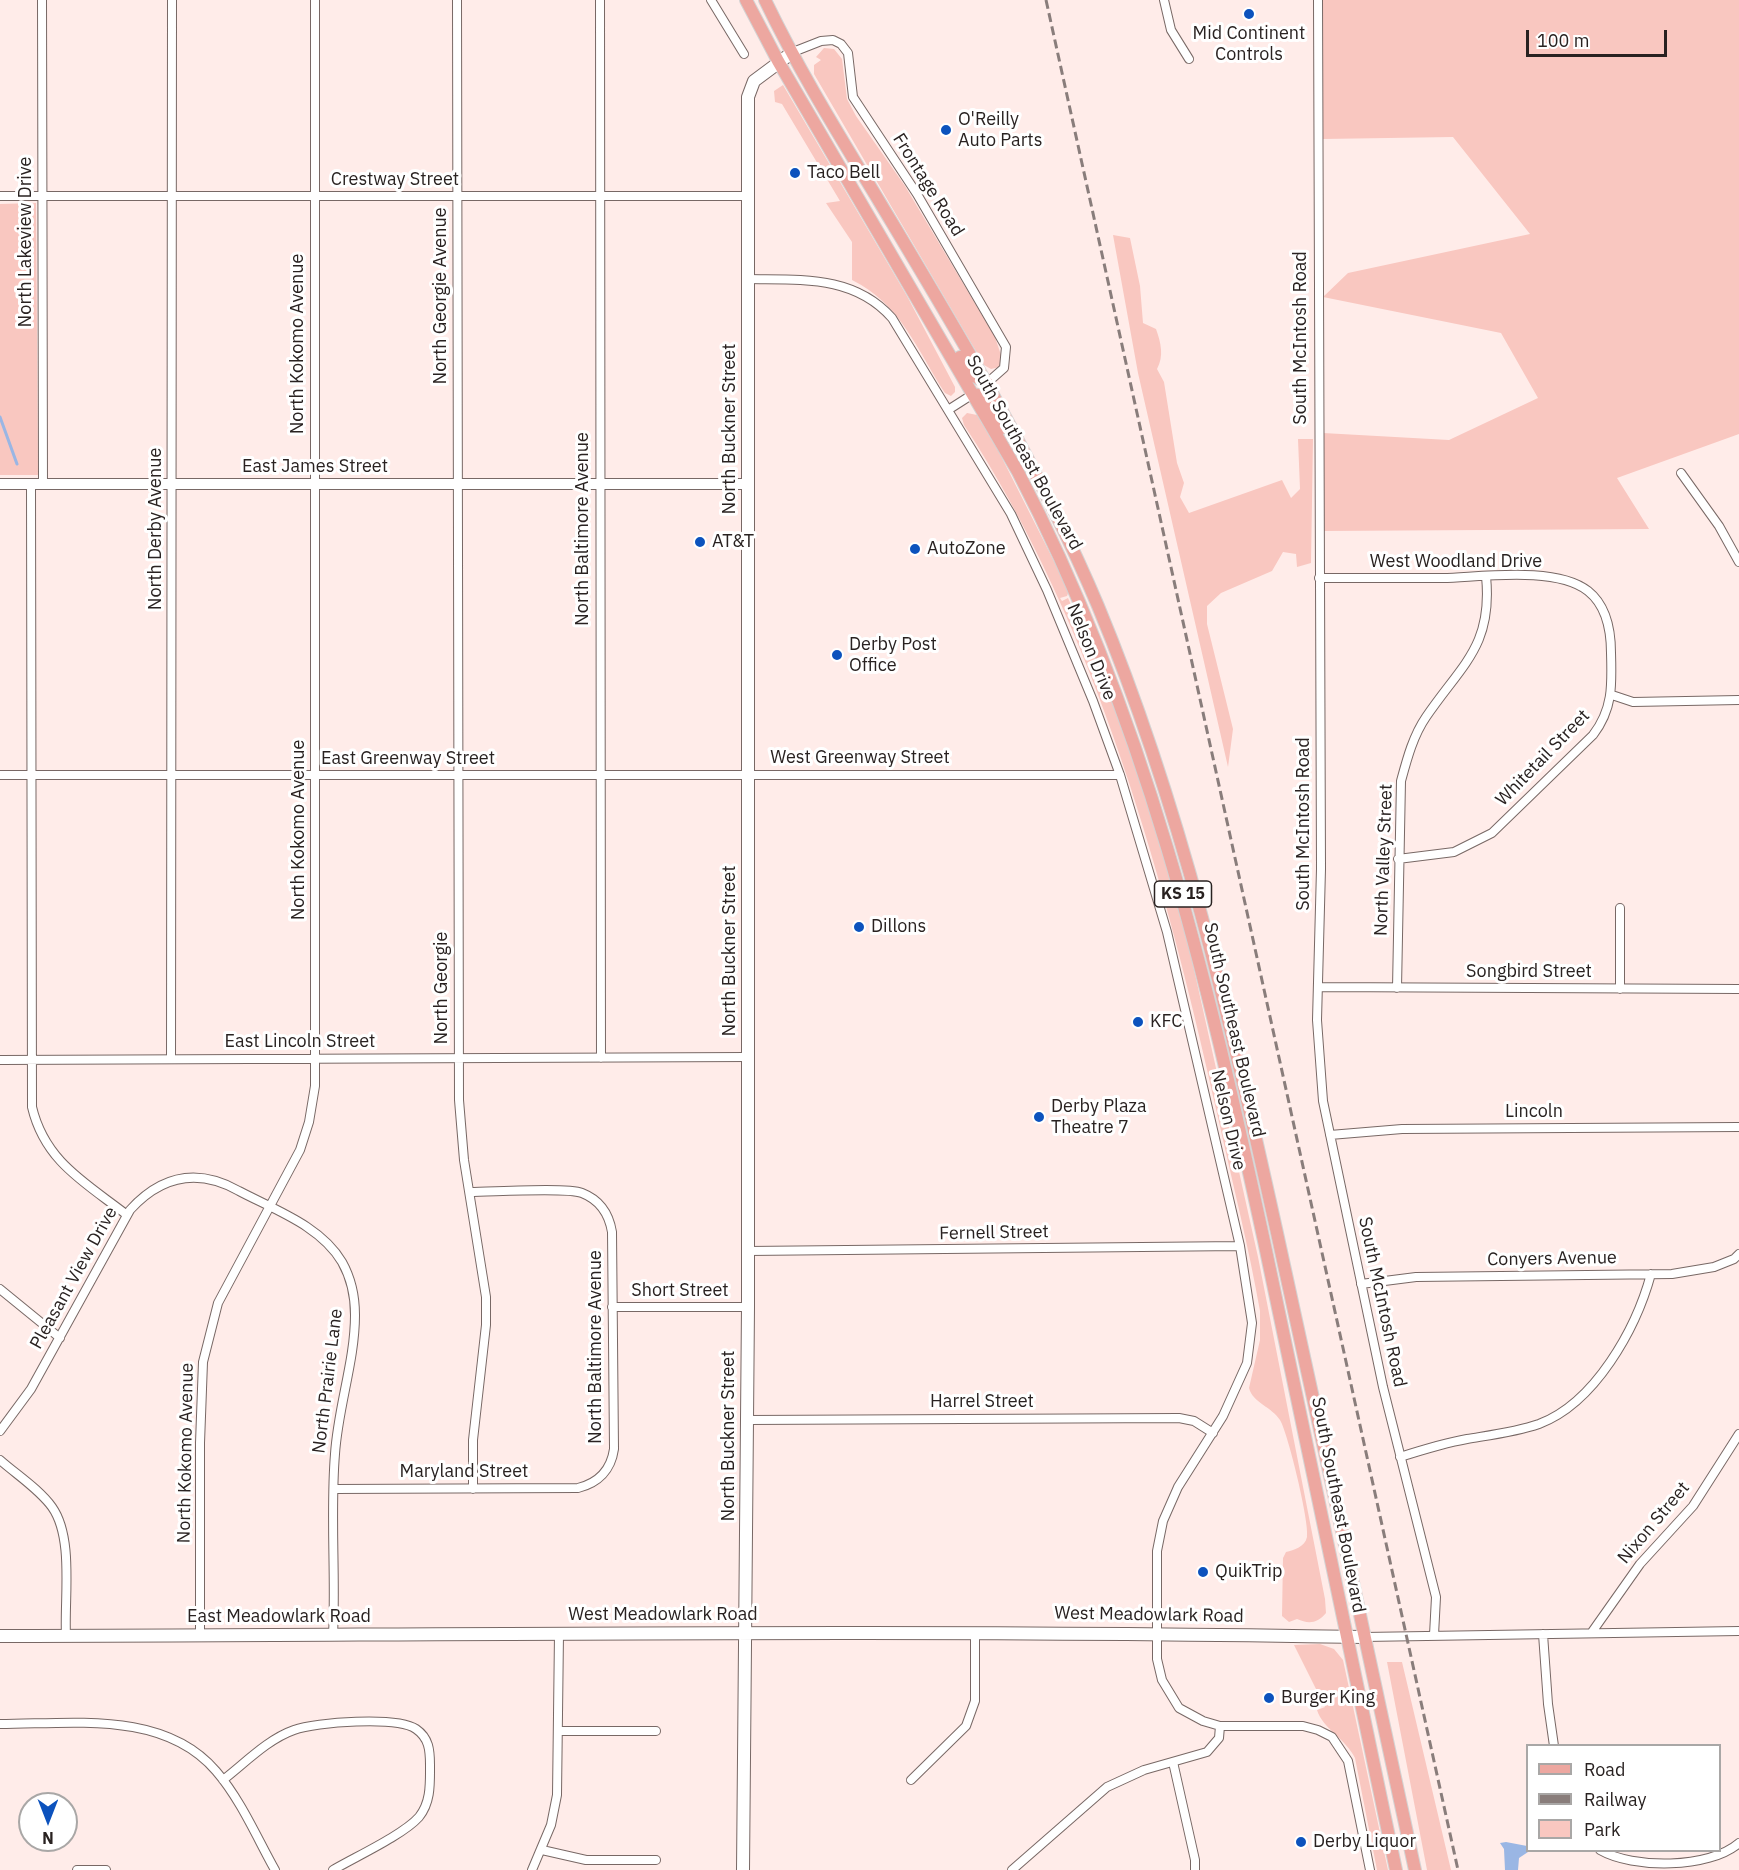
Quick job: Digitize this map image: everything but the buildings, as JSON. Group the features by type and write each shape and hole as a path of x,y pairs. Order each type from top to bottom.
{"main road":[{"name":"South Southeast Boulevard","path":"746,0 778,61 939,335 1039,512 1082,604 1120,702 1172,858 1195,938 1248,1167 1396,1870"},
{"name":"South Southeast Boulevard","path":"765,0 1018,438 1066,533 1112,640 1150,745 1192,876 1232,1031 1415,1870"},
{"name":"North Buckner Street","path":"743,1870 747,1420 748,97 751,85 778,61 793,52"},
{"path":"939,335 951,342 972,375 987,383"},
{"path":"973,394 986,399 1003,429 1018,438"},
{"name":"West Meadowlark Road","path":"559,1634 975,1632 1364,1637"},
{"name":"East Meadowlark Road","path":"0,1636 559,1634"}],"street":[{"name":"North Lakeview Drive","path":"42,0 43,484"},
{"name":"North Derby Avenue","path":"171,1059 172,0"},
{"name":"North Kokomo Avenue","path":"200,1635 200,1443 203,1362 218,1303 305,1137 313,1105 316,775 315,0"},
{"name":"North Georgie Avenue","path":"457,0 457,483"},
{"name":"North Baltimore Avenue","path":"600,0 601,1058"},
{"path":"711,0 744,54"},
{"path":"1164,0 1171,30 1189,59"},
{"name":"South McIntosh Road","path":"1318,0 1321,869 1318,987 1319,1078 1361,1284 1400,1457 1436,1597 1434,1635"},
{"name":"Frontage Road","path":"793,52 821,41 833,40 842,44 848,53 853,97 917,195 1006,347 1004,368 987,383"},
{"name":"Crestway Street","path":"0,196 748,196"},
{"name":"Nelson Drive","path":"748,279 817,280 860,291 876,301 892,318 998,490 1030,554 1078,663 1120,775 1167,932 1240,1246 1252,1323 1247,1363 1234,1395 1213,1433 1178,1487 1163,1521 1157,1551 1159,1670 1173,1702 1194,1717 1220,1726 1303,1726 1332,1737 1348,1761 1370,1870"},
{"path":"948,410 973,394"},
{"path":"1682,473 1719,526 1739,562"},
{"name":"North Georgie","path":"457,483 460,1129 486,1297 486,1324 473,1440 473,1489"},
{"name":"East James Street","path":"0,484 748,484"},
{"path":"31,484 30,1060 32,1107 39,1129 50,1151 64,1166 127,1215"},
{"name":"North Valley Street","path":"1397,988 1400,790 1409,752 1425,718 1473,654 1481,636 1489,603 1486,576"},
{"name":"West Woodland Drive","path":"1319,578 1524,576 1566,581 1588,592 1605,614 1611,632 1612,695"},
{"path":"1612,695 1634,702 1739,700"},
{"name":"Whitetail Street","path":"1398,859 1454,852 1492,833 1593,735 1606,716 1612,695"},
{"name":"East Greenway Street","path":"0,775 600,775"},
{"name":"West Greenway Street","path":"600,775 1120,775"},
{"path":"1620,908 1620,989"},
{"name":"Songbird Street","path":"1318,987 1739,989"},
{"name":"East Lincoln Street","path":"0,1060 748,1057"},
{"name":"Lincoln","path":"1330,1135 1402,1129 1739,1127"},
{"name":"Pleasant View Drive","path":"0,1431 31,1389 127,1215 139,1200 154,1190 189,1177 208,1178 223,1182 269,1207"},
{"name":"North Baltimore Avenue","path":"470,1192 578,1192 602,1207 612,1232 614,1449 609,1466 593,1483"},
{"name":"North Prairie Lane","path":"269,1207 313,1230 326,1241 342,1263 353,1291 354,1327 337,1423 333,1635"},
{"name":"Fernell Street","path":"747,1251 1240,1246"},
{"name":"Conyers Avenue","path":"1361,1284 1416,1277 1693,1272 1737,1259"},
{"path":"1400,1457 1442,1444 1524,1429 1550,1419 1574,1404 1628,1335 1641,1308 1651,1274"},
{"path":"0,1289 60,1338"},
{"name":"Short Street","path":"612,1307 747,1307"},
{"name":"Harrel Street","path":"747,1420 1179,1418 1194,1421 1213,1433"},
{"name":"Nixon Street","path":"1592,1632 1640,1564 1694,1506 1738,1436"},
{"path":"0,1460 45,1499 59,1520 65,1544 66,1636"},
{"name":"Maryland Street","path":"334,1489 578,1488 593,1483"},
{"name":"West Meadowlark Road","path":"1364,1637 1739,1631"},
{"path":"911,1779 966,1726 975,1701 975,1632"},
{"path":"532,1870 551,1824 557,1795 559,1634"},
{"path":"1543,1634 1548,1704 1554,1744"},
{"path":"223,1780 280,1736 310,1725 344,1722 401,1723 416,1729 427,1740 430,1754 430,1791 424,1809 410,1825 333,1870"},
{"path":"0,1724 107,1724 142,1728 187,1746 202,1757 223,1780 275,1870"},
{"path":"1012,1870 1107,1787 1144,1770 1201,1754 1213,1747 1219,1738 1220,1726"},
{"path":"558,1731 656,1731"},
{"path":"1173,1762 1195,1860 1195,1870"},
{"path":"1603,1852 1628,1860 1681,1866 1721,1854 1739,1843"},
{"path":"542,1850 586,1860 656,1860"},
{"path":"77,1870 106,1870"}],"green space":[{"path":"1319,0 1739,0 1739,434 1617,478 1649,529 1323,531 1323,433 1449,440 1538,398 1501,333 1323,297 1348,273 1530,234 1453,137 1323,139"},
{"path":"824,48 834,49 842,59 847,99 856,116 905,186 995,337 1001,355 1000,367 991,369 984,365 814,74 814,65 821,60 816,57"},
{"path":"783,85 907,296 955,387 955,392 951,396 945,393 896,315 869,290 852,280 852,242 826,203 840,201 782,104 775,102 774,91"},
{"path":"36,203 38,475 0,475 0,204"},
{"path":"1113,235 1130,238 1140,286 1143,323 1156,329 1159,339 1161,354 1157,369 1164,382 1177,463 1184,483 1180,497 1189,513 1282,480 1291,498 1300,489 1298,439 1313,439 1311,563 1297,567 1296,554 1283,552 1272,571 1221,593 1207,606 1207,624 1233,729 1228,767 1138,373"},
{"path":"967,413 977,415 999,452 1069,591 1067,596 1060,598 1062,601 1068,598 1098,665 1144,786 1181,911 1258,1257 1325,1599 1326,1613 1316,1621 1305,1622 1297,1619 1289,1622 1282,1616 1283,1558 1286,1552 1299,1548 1306,1540 1305,1515 1284,1428 1277,1416 1254,1398 1249,1388 1260,1340 1260,1311 1199,1033 1151,851 1122,761 1089,672 1053,586 1011,503 964,425 962,418"},
{"path":"1320,1644 1334,1649 1343,1660 1388,1870 1377,1870 1355,1758 1320,1717 1317,1710 1325,1707 1294,1645"},
{"path":"1387,1662 1402,1662 1451,1870 1427,1870"}],"water":[{"path":"1500,1843 1526,1846 1526,1852 1528,1852 1519,1858 1518,1870 1505,1870 1504,1849"}],"waterway":[{"path":"0,417 17,464"}],"railway":[{"path":"1046,0 1458,1870"}],"place":[{"name":"Mid Continent Controls","path":"1249,14"},
{"name":"O'Reilly Auto Parts","path":"946,130"},
{"name":"Taco Bell","path":"795,173"},
{"name":"AT&T","path":"700,542"},
{"name":"AutoZone","path":"915,549"},
{"name":"Derby Post Office","path":"837,655"},
{"name":"Dillons","path":"859,927"},
{"name":"KFC","path":"1138,1022"},
{"name":"Derby Plaza Theatre 7","path":"1039,1117"},
{"name":"QuikTrip","path":"1203,1572"},
{"name":"Burger King","path":"1269,1698"},
{"name":"Derby Liquor","path":"1301,1842"}]}
